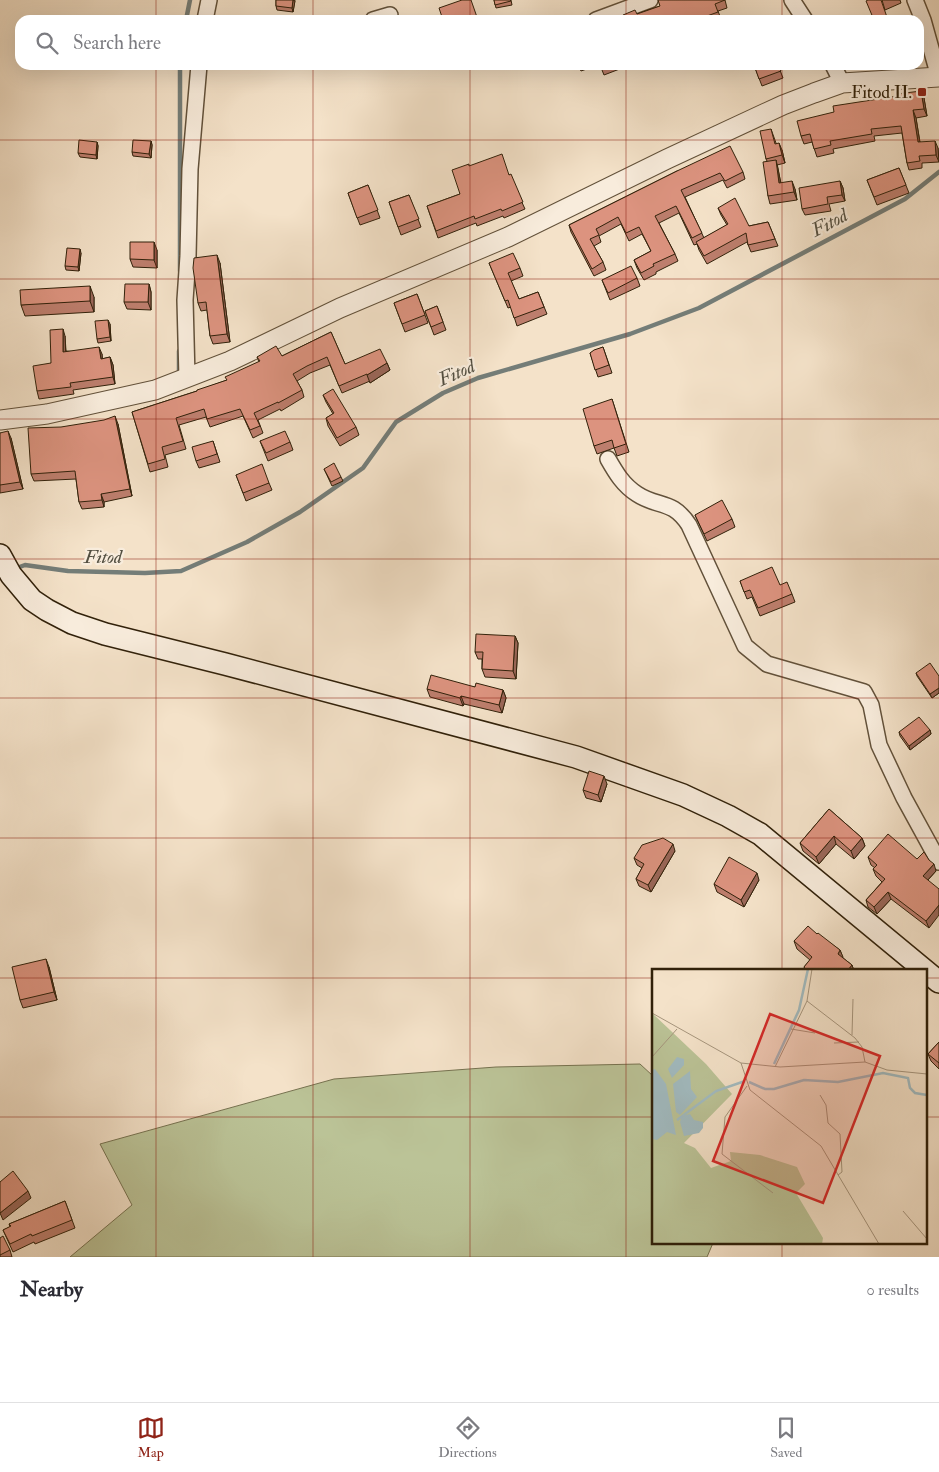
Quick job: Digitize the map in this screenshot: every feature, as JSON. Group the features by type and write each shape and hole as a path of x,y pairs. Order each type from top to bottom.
{"main road":[{"path":"6,565 32,600 46,610 72,623 105,634 226,664 576,757 683,795 728,816 760,834 923,969"},
{"path":"926,971 939,982"}],"street":[{"path":"207,15 209,0"},
{"path":"610,15 650,0"},
{"path":"792,0 802,15"},
{"path":"916,0 921,15"},
{"path":"0,420 47,414 120,399 155,390 230,361 340,308 508,237 667,159 783,105 842,83 939,77 924,24"},
{"path":"187,378 185,300 190,169 199,70"},
{"path":"836,70 842,83"},
{"path":"608,459 623,483 639,496 667,505 682,514 689,525 745,646 767,664 864,692 871,705 879,745 904,798 939,862"}],"green space":[{"path":"640,1064 652,1075 652,1244 713,1244 707,1257 70,1257 132,1205 100,1144 334,1079 496,1067"}],"building":[{"path":"276,0 293,0 292,8 276,6"},
{"path":"462,0 471,0 476,15 441,15 439,8"},
{"path":"494,0 510,0 511,1 495,5"},
{"path":"658,0 725,0 715,4 718,12 710,15 623,15 635,10 637,14 660,6"},
{"path":"881,0 886,15 872,15 866,1"},
{"path":"756,70 781,71 759,79"},
{"path":"921,91 924,109 913,110 918,142 935,141 936,155 919,156 920,161 907,163 901,126 871,129 872,134 830,141 831,145 814,149 810,134 801,136 797,121 834,112 833,106"},
{"path":"771,129 775,144 779,143 782,155 766,159 760,131"},
{"path":"79,140 97,142 96,155 78,153"},
{"path":"133,140 151,141 149,154 132,152"},
{"path":"730,146 743,172 725,181 720,173 681,190 702,233 692,238 676,206 655,216 675,254 653,264 654,266 641,273 634,260 651,251 639,227 626,233 618,217 596,229 599,235 590,239 603,262 592,269 569,225"},
{"path":"502,154 509,175 511,174 523,202 475,219 474,216 436,231 427,206 460,194 452,170"},
{"path":"776,160 779,183 792,181 794,192 768,196 763,162"},
{"path":"899,168 906,185 874,197 867,180"},
{"path":"840,181 842,195 827,197 828,204 802,209 799,188"},
{"path":"368,185 378,210 357,218 348,193"},
{"path":"409,195 419,219 398,227 389,202"},
{"path":"735,198 749,226 768,222 775,239 748,245 746,233 704,256 696,242 728,224 718,208"},
{"path":"130,242 154,242 154,260 130,259"},
{"path":"67,248 80,249 78,267 65,266"},
{"path":"513,253 520,268 508,273 519,299 538,292 544,307 514,318 508,300 505,301 489,263"},
{"path":"217,255 227,334 210,336 206,302 198,303 193,268 194,258"},
{"path":"631,266 637,278 608,293 602,280"},
{"path":"125,284 149,284 148,302 124,302"},
{"path":"90,286 90,301 21,305 20,290"},
{"path":"417,294 425,315 402,324 394,303"},
{"path":"437,306 443,322 431,327 425,311"},
{"path":"108,320 110,337 97,339 95,321"},
{"path":"63,329 63,352 99,347 101,359 110,357 113,377 70,383 71,387 37,391 33,366 51,363 50,330"},
{"path":"331,332 345,364 380,349 387,363 367,375 339,386 327,357 307,366 293,374 302,390 254,413 260,426 250,430 240,409 207,419 204,409 176,418 183,441 162,447 165,459 148,464 132,412 227,380 225,377 260,361 257,357 276,346 282,356"},
{"path":"603,347 609,365 595,370 590,353"},
{"path":"333,389 356,427 337,438 326,418 334,413 323,395"},
{"path":"612,399 626,444 614,448 612,440 594,446 583,409"},
{"path":"115,416 130,489 101,494 102,500 79,502 75,471 31,474 28,428 61,427 104,420"},
{"path":"8,431 20,482 0,485 0,433"},
{"path":"285,431 290,442 266,453 260,441"},
{"path":"213,441 217,454 196,461 192,447"},
{"path":"334,463 341,477 331,482 324,469"},
{"path":"262,464 269,483 243,493 236,475"},
{"path":"722,500 732,519 704,534 695,515"},
{"path":"772,567 780,585 787,582 792,594 758,608 750,590 744,592 740,581"},
{"path":"476,634 515,636 513,671 482,669 483,652 475,652"},
{"path":"930,663 939,676 939,688 930,694 916,673"},
{"path":"431,675 475,687 476,683 503,690 499,705 461,696 460,698 427,689"},
{"path":"919,717 930,730 909,746 899,732"},
{"path":"589,771 604,776 598,795 583,790"},
{"path":"829,809 862,838 851,851 834,836 816,857 800,843"},
{"path":"888,834 917,859 924,852 934,864 923,876 939,889 939,905 926,921 888,892 874,907 866,900 885,879 873,869 877,865 868,857"},
{"path":"663,838 673,844 648,885 636,879 644,864 634,858 642,845"},
{"path":"729,857 757,873 741,900 714,884"},
{"path":"808,926 840,950 838,954 852,965 849,969 806,969 804,967 812,957 794,941"},
{"path":"46,959 54,992 20,1000 12,967"},
{"path":"939,1042 939,1063 928,1054"},
{"path":"13,1171 28,1191 0,1213 0,1182"},
{"path":"65,1201 72,1220 32,1236 31,1234 10,1244 3,1230 11,1226 9,1224"},
{"path":"3,1236 10,1250 0,1255 0,1238"}],"waterway":[{"path":"187,15 190,0"},
{"path":"180,70 180,271"},
{"name":"Fitod","path":"14,569 25,565 68,571 145,573 181,571 247,542 300,512 363,468 396,422 443,393 478,378 630,334 699,308 905,199 939,172"},
{"path":"179,351 179,376"}],"place":[{"name":"Fitod II.","path":"922,92"}]}
